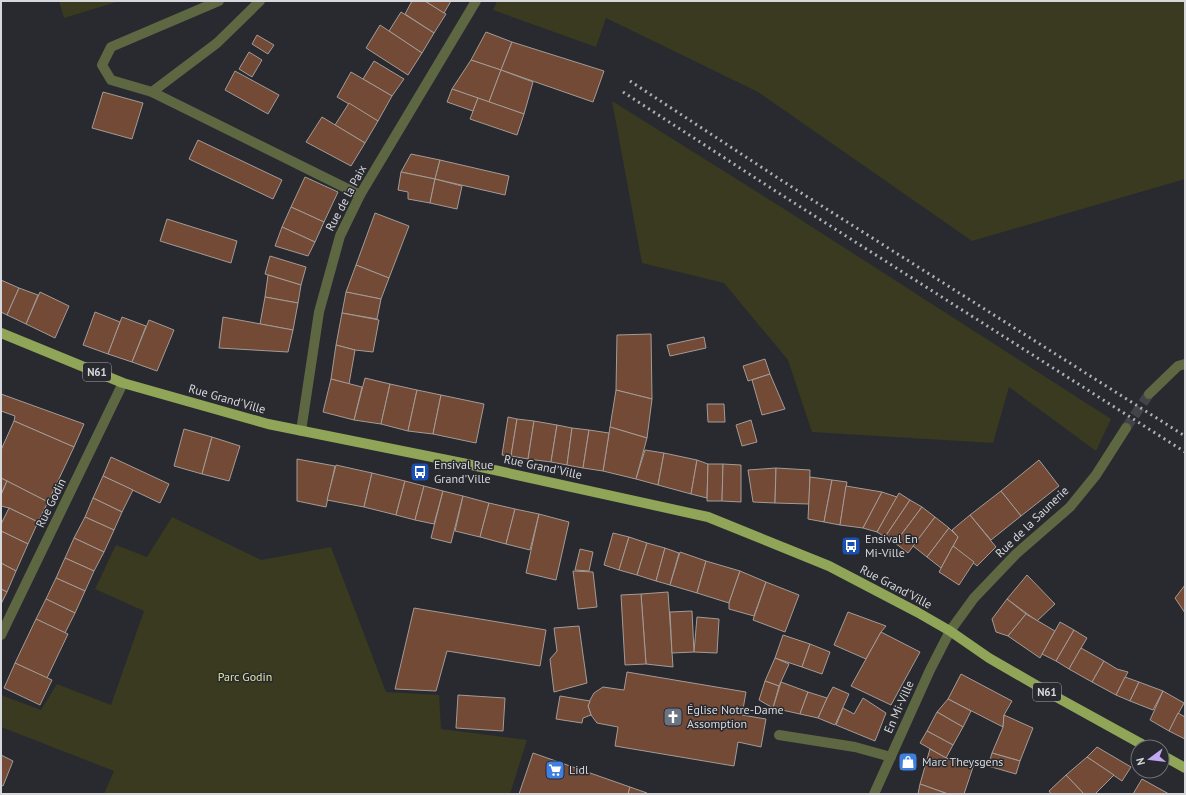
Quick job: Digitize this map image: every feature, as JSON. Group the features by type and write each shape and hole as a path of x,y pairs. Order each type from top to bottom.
{"main road":[{"name":"Rue Grand'Ville","path":"1,333 123,383 268,424 467,464 634,500 708,518 829,566 950,631"},
{"name":"N61","path":"950,631 989,658 1132,739"},
{"path":"1170,760 1185,768"}],"street":[{"path":"219,1 111,47 102,65 111,80 152,92 360,195"},
{"path":"152,92 217,44 260,1"},
{"name":"Rue de la Paix","path":"300,431 319,312 340,236 360,195 476,1"},
{"path":"1149,394 1178,366 1185,364"},
{"name":"Rue Godin","path":"1,634 123,383"},
{"name":"Rue de la Saunerie","path":"950,631 974,598 1016,554 1070,507 1096,474 1126,428"},
{"name":"En Mi-Ville","path":"874,794 930,670 950,631"},
{"path":"780,735 855,748 891,757"}],"green space":[{"path":"59,1 120,1 64,18"},
{"path":"497,1 1185,1 1185,179 972,241 758,92 606,18 596,47 493,10"},
{"path":"612,101 781,207 1111,419 1096,451 1009,387 993,443 812,432 788,360 724,283 642,263"},
{"name":"Parc Godin","path":"172,517 261,560 331,547 386,692 439,695 441,729 527,740 510,794 104,794 114,771 1,727 1,695 41,710 57,684 111,705 144,611 95,589 116,545 147,557"}],"building":[{"path":"412,1 425,1 446,14 434,33 405,14"},
{"path":"425,1 451,1 444,13"},
{"path":"401,12 434,33 422,53 389,31"},
{"path":"380,25 422,53 408,75 366,48"},
{"path":"486,32 512,42 501,70 471,60"},
{"path":"257,35 274,45 268,54 252,44"},
{"path":"512,42 604,71 593,102 501,70"},
{"path":"249,52 262,60 252,77 239,69"},
{"path":"471,60 501,70 489,102 452,89"},
{"path":"374,61 404,79 392,96 363,79"},
{"path":"501,70 533,82 524,114 489,102"},
{"path":"235,71 279,95 268,114 225,90"},
{"path":"351,72 392,96 378,121 337,97"},
{"path":"452,89 478,98 473,111 447,102"},
{"path":"103,92 143,103 132,139 92,128"},
{"path":"478,98 524,114 517,135 470,119"},
{"path":"349,103 378,121 365,143 335,125"},
{"path":"322,117 365,143 351,166 306,142"},
{"path":"198,140 282,180 273,199 189,159"},
{"path":"411,154 440,160 435,179 401,172"},
{"path":"440,160 509,176 505,195 435,179"},
{"path":"401,172 435,179 430,203 408,199 408,192 398,190"},
{"path":"305,177 338,192 324,222 291,207"},
{"path":"435,179 462,186 457,209 430,203"},
{"path":"291,207 324,222 315,242 282,227"},
{"path":"375,213 409,226 389,278 356,265"},
{"path":"167,219 237,241 231,263 160,241"},
{"path":"282,227 315,242 308,256 275,246"},
{"path":"270,256 306,267 301,285 265,274"},
{"path":"356,265 389,278 381,299 346,292"},
{"path":"268,275 301,285 298,303 265,297"},
{"path":"1,280 19,288 7,315 1,312"},
{"path":"19,288 38,295 26,324 7,315"},
{"path":"40,292 69,306 55,338 26,324"},
{"path":"346,292 381,299 377,319 342,313"},
{"path":"265,297 298,303 293,330 260,324"},
{"path":"95,312 120,322 108,354 83,345"},
{"path":"342,313 379,320 373,352 355,350 336,345"},
{"path":"122,317 146,326 132,362 108,354"},
{"path":"223,317 293,330 288,352 219,348"},
{"path":"149,320 174,330 157,371 132,362"},
{"path":"651,334 652,399 616,390 617,335"},
{"path":"704,337 706,348 670,356 667,345"},
{"path":"336,345 355,350 349,384 331,379"},
{"path":"765,359 770,374 748,381 743,366"},
{"path":"770,374 785,409 762,415 752,380"},
{"path":"365,378 390,384 381,424 354,420"},
{"path":"331,379 362,387 354,420 323,412"},
{"path":"390,384 417,390 408,431 381,424"},
{"path":"417,390 441,395 433,434 408,431"},
{"path":"616,390 652,399 647,438 610,427"},
{"path":"1,394 84,424 74,447 14,421 15,416 1,411"},
{"path":"441,395 484,404 476,443 433,434"},
{"path":"707,404 724,404 725,422 708,422"},
{"path":"508,417 517,419 511,456 502,455"},
{"path":"517,419 534,421 528,459 511,456"},
{"path":"751,420 757,442 742,446 736,425"},
{"path":"14,421 74,447 48,502 1,478 1,450"},
{"path":"534,421 557,425 551,462 528,459"},
{"path":"557,425 572,428 567,465 551,462"},
{"path":"610,427 647,438 636,479 603,471"},
{"path":"572,428 589,430 583,468 567,465"},
{"path":"184,429 212,437 202,474 174,466"},
{"path":"589,430 609,433 603,471 583,468"},
{"path":"212,437 240,446 229,481 202,474"},
{"path":"645,450 664,453 658,485 636,479"},
{"path":"664,453 697,460 691,494 658,485"},
{"path":"111,457 169,484 160,503 103,476"},
{"path":"297,459 335,466 326,507 297,501"},
{"path":"697,460 708,464 707,498 691,494"},
{"path":"1039,460 1059,486 1021,516 1001,491"},
{"path":"708,464 723,464 722,501 707,501"},
{"path":"723,464 741,465 741,502 722,501"},
{"path":"336,465 372,473 364,507 327,500"},
{"path":"776,468 775,503 753,502 748,470"},
{"path":"776,468 810,470 809,504 775,503"},
{"path":"372,473 405,481 396,515 364,507"},
{"path":"103,476 133,490 122,512 93,498"},
{"path":"810,477 832,480 824,522 808,519"},
{"path":"1,478 7,481 1,495"},
{"path":"832,480 847,482 840,525 824,522"},
{"path":"7,481 48,502 38,522 9,508 1,506 1,495"},
{"path":"405,481 424,486 415,520 396,515"},
{"path":"424,486 443,491 434,524 415,520"},
{"path":"846,486 882,492 863,528 840,525"},
{"path":"443,491 463,496 451,543 431,538"},
{"path":"1001,491 1021,516 991,540 970,515"},
{"path":"882,492 897,497 877,532 863,528"},
{"path":"899,493 910,500 885,537 877,532"},
{"path":"463,496 489,503 480,537 455,531"},
{"path":"93,498 122,512 114,530 85,517"},
{"path":"910,500 922,507 895,543 885,537"},
{"path":"489,503 515,509 506,544 480,537"},
{"path":"922,507 935,517 908,553 895,543"},
{"path":"9,508 38,522 28,544 1,531 1,524"},
{"path":"515,509 539,514 530,550 506,544"},
{"path":"539,514 569,522 556,580 526,573"},
{"path":"970,515 996,547 977,566 953,546 958,537 952,530"},
{"path":"85,517 114,530 104,552 74,538"},
{"path":"935,517 949,528 927,557 913,546"},
{"path":"949,528 958,537 941,568 927,557"},
{"path":"1,531 28,544 16,571 1,563"},
{"path":"613,533 629,537 619,570 604,565"},
{"path":"629,537 647,543 637,575 619,570"},
{"path":"74,538 104,552 94,571 65,558"},
{"path":"647,543 665,548 656,581 637,575"},
{"path":"953,546 974,562 959,585 939,572"},
{"path":"665,548 679,553 670,585 656,581"},
{"path":"580,549 593,552 589,571 575,570"},
{"path":"680,552 706,561 697,593 670,585"},
{"path":"65,558 94,571 85,591 56,578"},
{"path":"706,561 740,571 729,603 697,593"},
{"path":"1,563 16,571 7,592 1,589"},
{"path":"573,571 593,572 597,607 578,609"},
{"path":"740,571 766,582 754,616 729,609 729,603"},
{"path":"1027,575 1055,604 1037,621 1007,599"},
{"path":"56,578 85,591 75,613 46,599"},
{"path":"766,582 799,595 785,632 753,620"},
{"path":"1185,585 1185,613 1175,598"},
{"path":"1,589 7,592 1,604"},
{"path":"668,592 673,667 646,664 641,594"},
{"path":"641,594 646,664 625,665 621,595"},
{"path":"46,599 75,613 65,633 36,619"},
{"path":"1007,599 1026,614 1008,636 996,632 992,619"},
{"path":"414,608 546,630 540,666 447,651 436,691 395,689"},
{"path":"692,611 694,652 672,653 670,612"},
{"path":"848,612 886,626 866,659 834,645"},
{"path":"1026,614 1055,631 1040,658 1008,636"},
{"path":"697,617 719,619 717,653 694,652"},
{"path":"36,619 68,634 47,678 15,663"},
{"path":"1060,622 1074,630 1056,661 1042,654"},
{"path":"579,626 587,683 554,692 550,659 557,651 554,628"},
{"path":"1074,630 1087,638 1069,669 1056,661"},
{"path":"881,632 920,652 891,705 851,686"},
{"path":"783,635 810,644 802,667 775,658"},
{"path":"810,644 830,652 822,674 802,667"},
{"path":"1081,648 1104,661 1092,682 1069,669"},
{"path":"775,658 789,664 779,686 765,681"},
{"path":"1104,661 1117,669 1128,672 1116,695 1092,682"},
{"path":"15,663 52,680 40,705 4,688"},
{"name":"Église Notre-Dame Assomption","path":"627,672 746,692 742,715 766,719 761,747 738,742 734,766 615,746 618,727 597,723 591,715 588,706 594,693 603,687 624,690"},
{"path":"961,674 1012,701 1004,715 1003,727 948,699"},
{"path":"1125,677 1139,682 1130,701 1116,695"},
{"path":"765,681 779,686 773,708 759,700"},
{"path":"781,682 808,692 800,714 773,708"},
{"path":"1139,682 1163,691 1153,710 1130,701"},
{"path":"833,687 849,694 835,725 818,718"},
{"path":"1163,691 1184,703 1169,731 1150,720"},
{"path":"808,692 827,698 818,718 800,714"},
{"path":"458,695 505,698 503,731 456,728"},
{"path":"560,696 590,701 588,706 591,715 583,718 582,723 556,719"},
{"path":"863,698 886,713 875,741 836,725 843,708 854,714"},
{"path":"948,699 971,711 963,727 937,712"},
{"path":"937,712 963,727 953,745 927,731"},
{"path":"1178,713 1185,717 1185,739 1169,731"},
{"path":"1004,715 1033,728 1020,761 992,753 1003,727"},
{"path":"927,731 953,745 946,758 920,743"},
{"path":"1097,747 1130,766 1130,769 1122,781 1087,757"},
{"path":"930,749 946,758 974,764 964,794 948,794 920,784"},
{"name":"Lidl","path":"533,753 630,787 628,794 519,794"},
{"path":"992,753 1020,761 1016,774 988,766"},
{"path":"1,755 13,761 3,786 1,785"},
{"path":"1087,757 1114,775 1095,794 1084,794 1066,775"},
{"path":"1066,775 1084,794 1051,794 1049,791"},
{"path":"1142,779 1169,794 1133,794"},
{"path":"920,784 948,794 918,794"},
{"path":"630,787 647,793 647,794 628,794"}],"tunnel":[{"path":"1126,428 1149,394"}],"railway":[{"path":"630,81 784,182 1185,436"},
{"path":"623,92 1185,452"}],"place":[{"name":"Ensival Rue Grand'Ville","path":"420,472"},
{"name":"Ensival En Mi-Ville","path":"851,546"},
{"name":"Église Notre-Dame Assomption","path":"673,717"},
{"name":"Marc Theysgens","path":"908,762"},
{"name":"Lidl","path":"555,770"}]}
